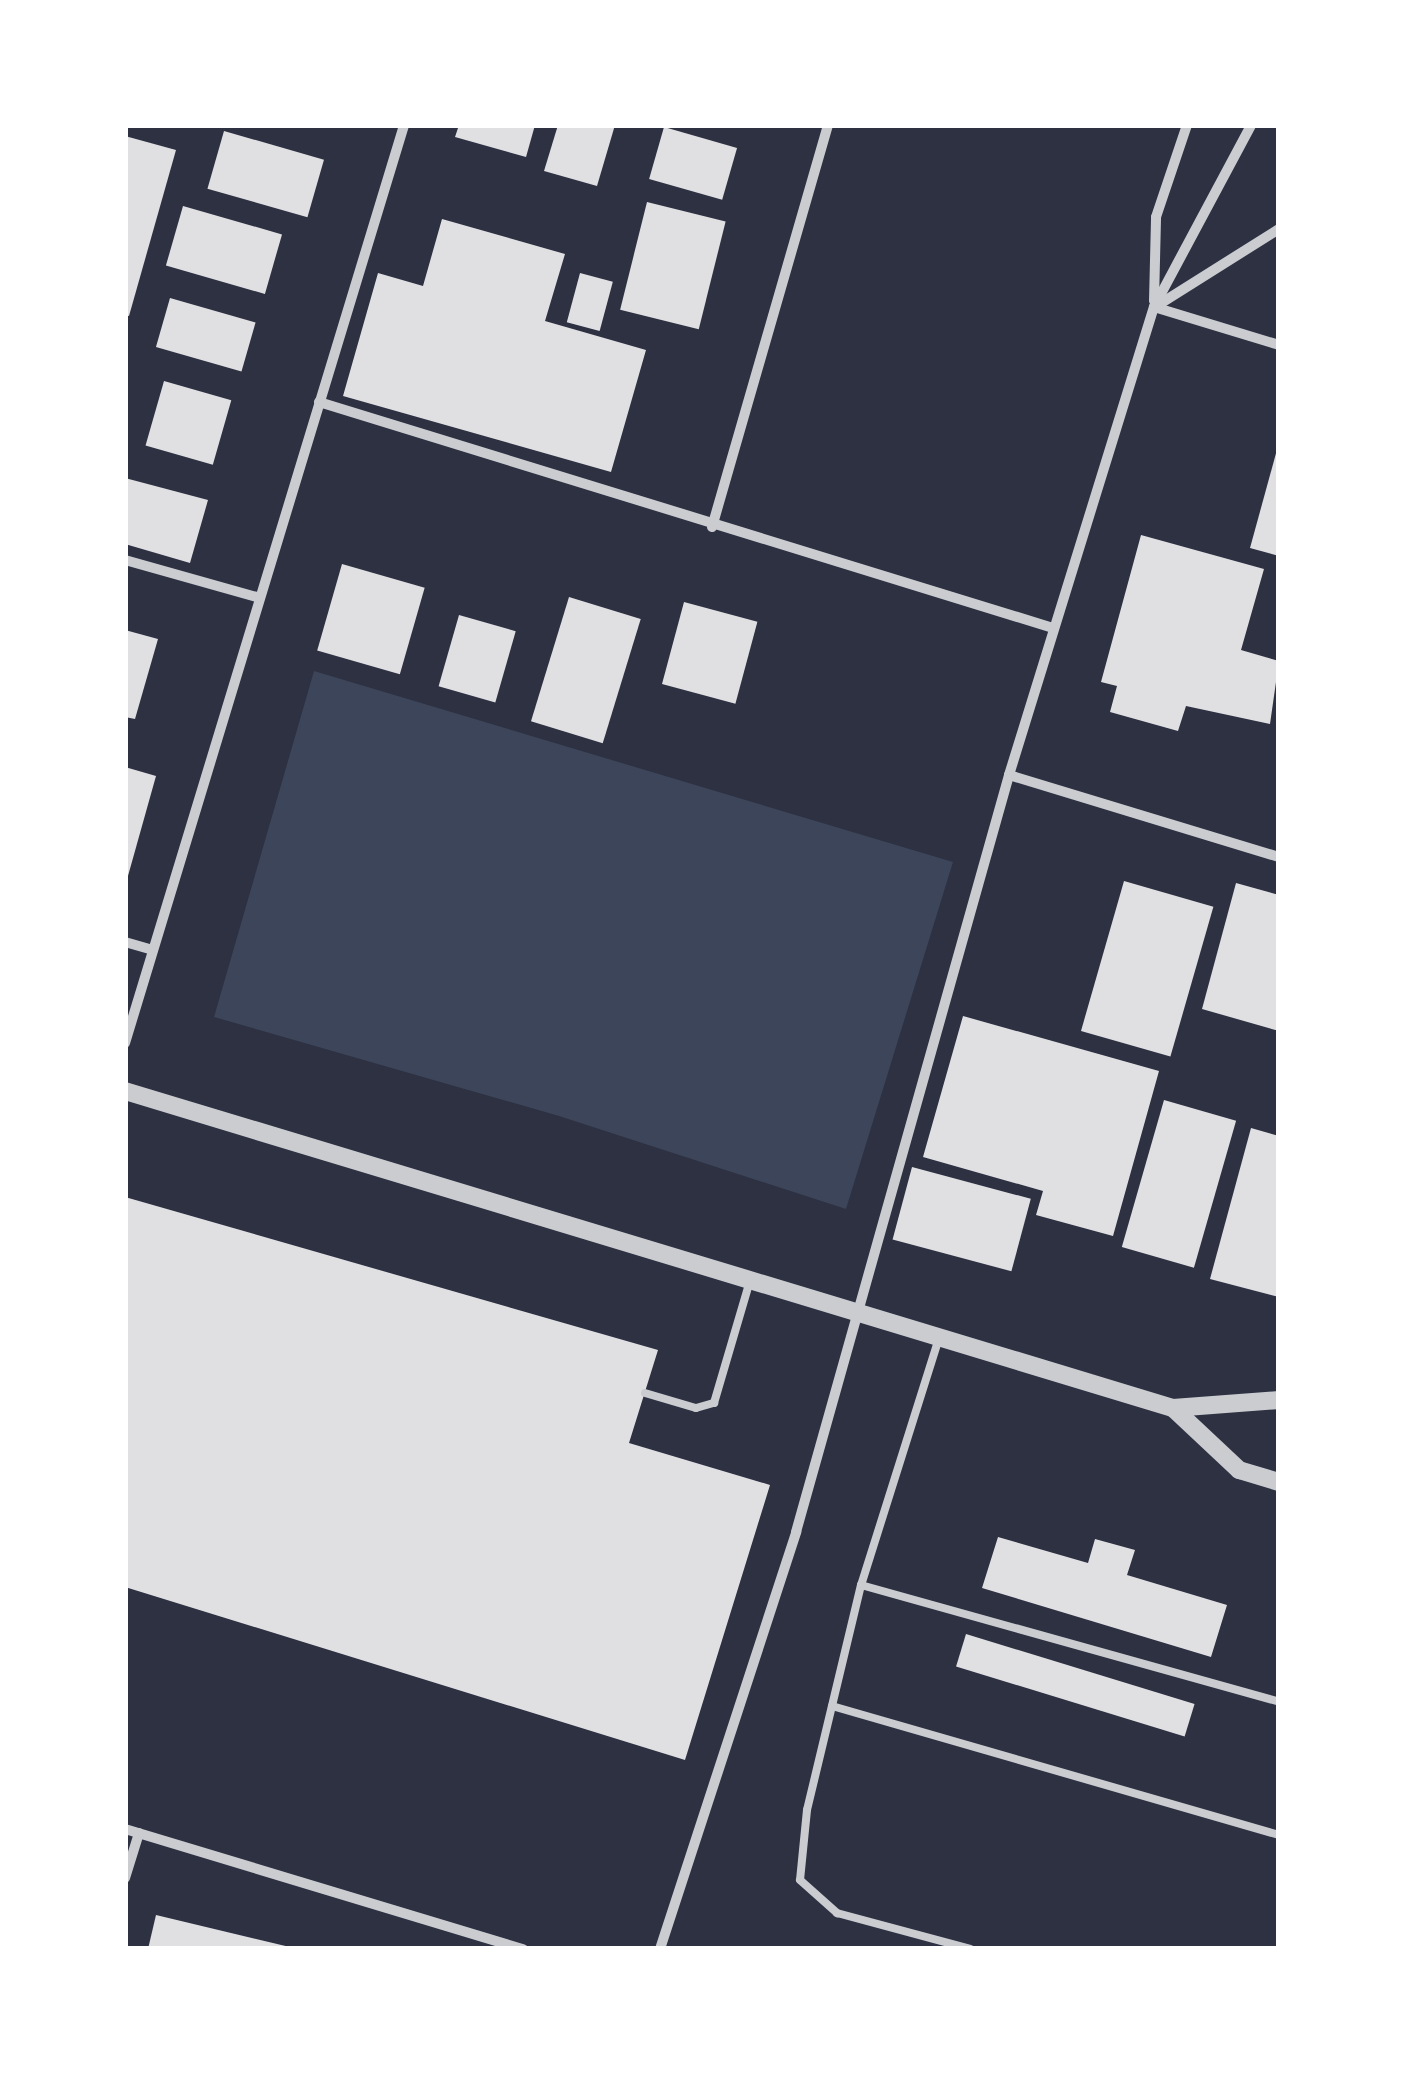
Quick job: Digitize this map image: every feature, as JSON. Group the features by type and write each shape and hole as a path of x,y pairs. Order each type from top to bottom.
{"street":[{"path":"125,1043 404,125"},
{"path":"712,526 828,125"},
{"path":"1154,308 1156,216 1187,125"},
{"path":"660,1949 796,1532 1009,775 1154,308 1252,125"},
{"path":"1154,308 1279,230"},
{"path":"1154,308 1279,344"},
{"path":"319,402 1053,628"},
{"path":"125,560 260,598"},
{"path":"1009,775 1279,856"},
{"path":"125,942 153,950"},
{"path":"125,1091 1173,1408 1279,1400"},
{"path":"1173,1408 1239,1470 1279,1482"},
{"path":"125,1829 523,1949"},
{"path":"125,1878 139,1833"}],"lane":[{"path":"645,1393 696,1408 714,1402 750,1281"},
{"path":"939,1338 861,1585 807,1810 800,1880 837,1913 970,1949"},
{"path":"861,1585 1279,1702"},
{"path":"832,1706 1279,1835"}],"shaded area":[{"path":"314,671 953,862 846,1209 559,1116 214,1017"}],"building":[{"path":"459,125 535,125 526,157 455,137"},
{"path":"558,125 615,125 597,186 544,171"},
{"path":"664,127 737,148 722,200 649,179"},
{"path":"224,131 324,160 307,217 207,189"},
{"path":"125,136 176,150 129,316 125,315"},
{"path":"647,202 726,222 699,329 620,310"},
{"path":"183,206 282,234 265,294 166,266"},
{"path":"442,219 565,254 545,321 646,350 611,472 343,396 378,273 423,286"},
{"path":"580,273 613,282 600,331 567,322"},
{"path":"170,298 256,323 241,372 156,347"},
{"path":"164,381 231,400 213,465 146,445"},
{"path":"1279,446 1279,556 1250,548"},
{"path":"125,478 208,500 190,563 125,544"},
{"path":"1141,535 1264,569 1241,650 1279,661 1270,724 1186,706 1178,731 1110,712 1117,686 1101,682"},
{"path":"342,564 425,588 400,674 317,651"},
{"path":"569,597 641,619 603,743 531,721"},
{"path":"684,602 757,622 735,704 662,684"},
{"path":"459,615 516,631 495,702 439,686"},
{"path":"125,630 158,639 135,719 125,717"},
{"path":"125,767 156,776 126,883 125,882"},
{"path":"1124,881 1213,907 1170,1057 1081,1031"},
{"path":"1236,883 1279,895 1279,1031 1202,1009"},
{"path":"963,1016 1159,1071 1113,1236 1036,1215 1043,1191 923,1157"},
{"path":"1164,1100 1236,1121 1194,1268 1122,1247"},
{"path":"1251,1128 1279,1136 1279,1297 1210,1279"},
{"path":"912,1167 1031,1199 1011,1271 893,1239"},
{"path":"125,1197 658,1350 629,1443 770,1485 685,1760 125,1587"},
{"path":"998,1537 1088,1563 1095,1539 1135,1550 1127,1575 1227,1605 1211,1657 982,1588"},
{"path":"966,1634 1195,1704 1185,1736 956,1667"},
{"path":"156,1915 294,1948 148,1949"}]}
